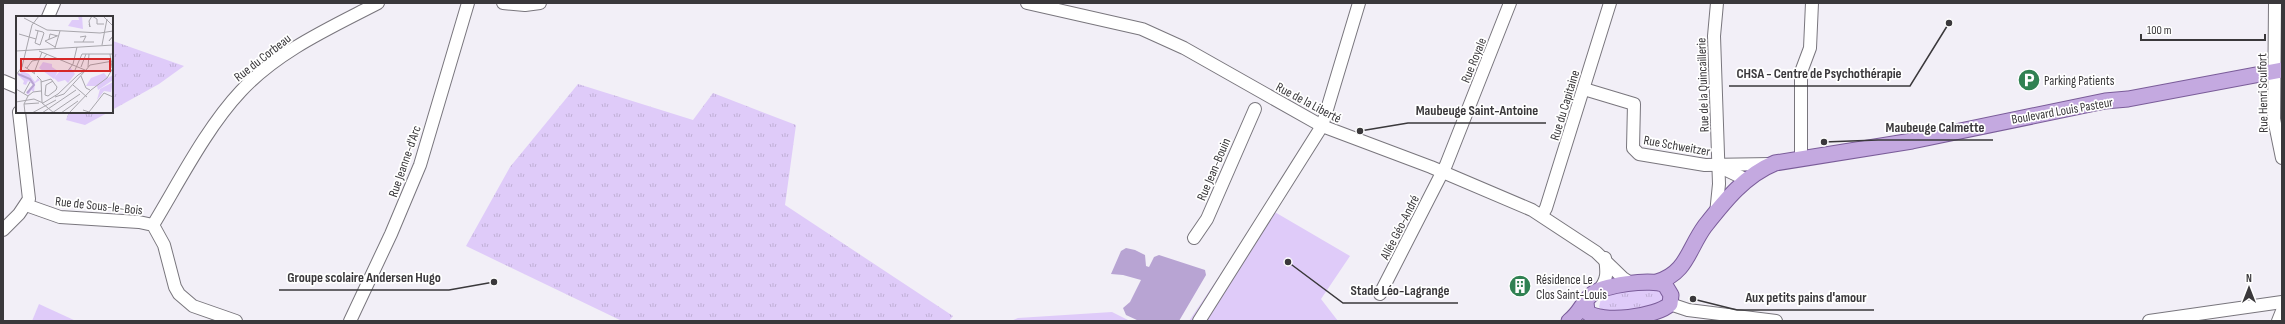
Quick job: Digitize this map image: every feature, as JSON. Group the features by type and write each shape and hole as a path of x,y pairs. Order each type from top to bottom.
{"main road":[{"name":"Boulevard Louis Pasteur","path":"1598,291 1632,284 1657,282 1675,274 1682,266 1705,227 1730,195 1757,172 1774,163 1912,141 2105,101 2128,99 2278,71"},
{"path":"1586,302 1588,312 1597,320 1634,318 1659,311 1670,300 1688,271 1713,226 1716,214"},
{"path":"1657,282 1666,285 1670,300"},
{"path":"1569,321 1579,313 1592,295 1598,291"}],"street":[{"path":"48,16 54,3"},
{"name":"Rue du Corbeau","path":"153,225 212,130 245,87 285,54 378,3"},
{"name":"Rue Jeanne-d'Arc","path":"350,321 391,234 420,165 468,3"},
{"path":"503,3 525,5 540,3"},
{"name":"Rue de la Liberté","path":"1027,3 1142,29 1156,34 1184,48 1322,126 1510,199 1542,215 1605,258 1623,278 1632,284"},
{"path":"1199,321 1322,126 1359,3"},
{"name":"Rue Royale","path":"1442,172 1510,3"},
{"name":"Rue du Capitaine","path":"1542,215 1546,208 1610,3"},
{"name":"Rue de la Quincaillerie","path":"1716,214 1719,184 1714,36 1717,3"},
{"path":"1801,158 1801,72 1810,48 1812,3"},
{"name":"Rue Henri Sculfort","path":"2275,3 2278,71 2274,119 2282,158"},
{"path":"3,81 16,87"},
{"name":"Rue Schweitzer","path":"1584,89 1634,104 1633,148 1635,152 1718,166"},
{"name":"Rue Jean-Bouin","path":"1194,238 1207,219 1255,109"},
{"path":"3,230 26,205 28,199 19,113"},
{"path":"1718,166 1726,164 1774,163"},
{"path":"1718,166 1747,180"},
{"name":"Allée Géo-André","path":"1380,294 1442,172"},
{"name":"Rue de Sous-le-Bois","path":"26,205 60,217 139,222 153,225 164,245 175,286 179,294 193,306 236,321"},
{"path":"1598,291 1603,285 1607,275 1605,258"},
{"path":"1670,300 1688,310 1776,321"},
{"path":"2149,321 2282,302"},
{"path":"2278,321 2282,311"}],"green space":[{"path":"113,41 184,66 159,84 113,109"},
{"path":"578,84 693,120 713,93 796,125 785,205 953,316 949,321 622,321 466,246 510,167"},
{"path":"69,113 107,113 85,125 66,120"},
{"path":"1266,207 1350,256 1321,299 1338,321 1189,321"},
{"path":"1662,289 1666,297 1653,305 1644,308 1623,312 1613,312 1599,307 1601,299 1625,290"},
{"path":"39,304 76,321 32,321"},
{"path":"1112,312 1130,321 1011,321 1018,318"}],"shaded area":[{"path":"1126,248 1135,250 1145,255 1146,266 1149,267 1154,257 1159,255 1205,270 1206,275 1179,321 1139,321 1126,315 1123,308 1130,302 1141,280 1123,275 1111,274 1121,251"}],"place":[{"name":"CHSA - Centre de Psychothérapie","path":"1949,23"},
{"name":"Parking Patients","path":"2029,80"},
{"name":"Maubeuge Saint-Antoine","path":"1360,131"},
{"name":"Maubeuge Calmette","path":"1824,142"},
{"name":"Stade Léo-Lagrange","path":"1288,262"},
{"name":"Groupe scolaire Andersen Hugo","path":"494,282"},
{"name":"Résidence Le Clos Saint-Louis","path":"1520,286"},
{"name":"Aux petits pains d'amour","path":"1693,299"}]}
